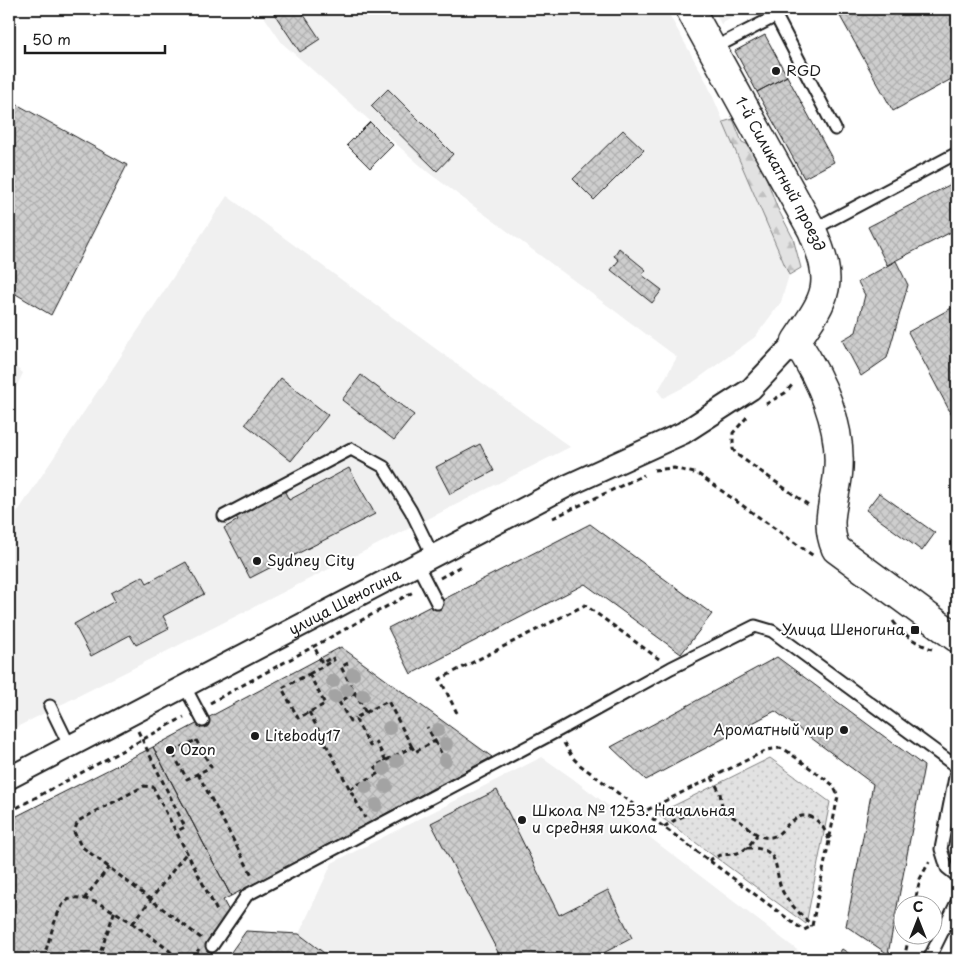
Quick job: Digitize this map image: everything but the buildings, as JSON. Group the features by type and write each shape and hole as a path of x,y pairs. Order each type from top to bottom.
{"street":[{"name":"1-й Силикатный проезд","path":"683,433 751,389 796,341 824,295 827,278 822,252 812,230 690,9"},
{"path":"796,341 825,390 832,420 838,472 829,533 836,549 947,645"},
{"name":"улица Шеногина","path":"9,778 569,485 683,433"}],"lane":[{"path":"712,49 776,16 835,129"},
{"path":"812,230 957,153"},
{"path":"224,516 351,449 384,467 411,511 425,560 427,584 437,603"},
{"path":"206,945 247,895 559,730 671,668 755,626 766,628 957,767 941,849 947,868 957,876"},
{"path":"185,687 203,721"},
{"path":"50,706 70,747"},
{"path":"929,959 957,902"}],"path":[{"path":"551,519 655,469 674,468 698,474 823,563"},
{"path":"9,812 468,562"},
{"path":"457,713 440,680 585,604 671,668"},
{"path":"890,616 899,628 922,646 947,645"},
{"path":"309,674 325,704 298,718 282,688 334,660 332,657 322,663 314,646"},
{"path":"348,663 341,667 366,713"},
{"path":"355,693 339,702 350,721 388,701 415,752 435,741"},
{"path":"309,712 368,823"},
{"path":"355,718 370,746 376,742 386,760"},
{"path":"427,727 442,753"},
{"path":"559,730 568,751 580,765 799,927 804,930 812,926"},
{"path":"196,740 210,767 198,774 186,780 172,752 196,740"},
{"path":"350,789 379,773 375,766 412,746"},
{"path":"146,748 186,827 176,831"},
{"path":"644,812 768,750 780,748 787,751 833,785 837,791 838,803 812,926"},
{"path":"198,774 256,883"},
{"path":"712,777 720,792 724,813"},
{"path":"192,959 206,945 80,846 75,837 78,821 148,785 157,792 220,918"},
{"path":"664,827 686,814 715,810 739,820 757,835 770,837 779,834 790,822 805,816 815,819 823,825 830,844"},
{"path":"747,848 757,835"},
{"path":"709,861 719,854 736,853 747,848 758,848 771,856 779,871 782,892 812,926"},
{"path":"916,896 920,879 931,859 941,849"},
{"path":"133,923 187,852"},
{"path":"84,900 109,867"},
{"path":"43,959 62,904 71,898 84,900 114,910 180,959"},
{"path":"98,959 114,910"},
{"path":"904,959 906,946"}],"shaded area":[{"path":"259,9 666,9 707,83 789,275 781,302 755,337 692,383 663,398 658,391 677,357 429,173 282,43"},
{"path":"713,9 748,9 721,24"},
{"path":"227,196 570,447 9,731 9,525"},
{"path":"9,362 23,373 9,402"},
{"name":"Школа № 1253. Начальная и средняя школа","path":"542,757 809,959 332,959 299,934 332,863"}],"green space":[{"path":"733,119 742,142 755,148 777,207 793,238 801,268 789,275 723,122"},
{"path":"770,758 830,802 806,924 657,814"}],"place":[{"name":"RGD","path":"776,71"},
{"name":"Sydney City","path":"257,561"},
{"name":"Улица Шеногина","path":"915,630"},
{"name":"Ароматный мир","path":"844,730"},
{"name":"Litebody17","path":"255,736"},
{"name":"Ozon","path":"170,750"},
{"name":"Школа № 1253. Начальная и средняя школа","path":"522,820"}]}
